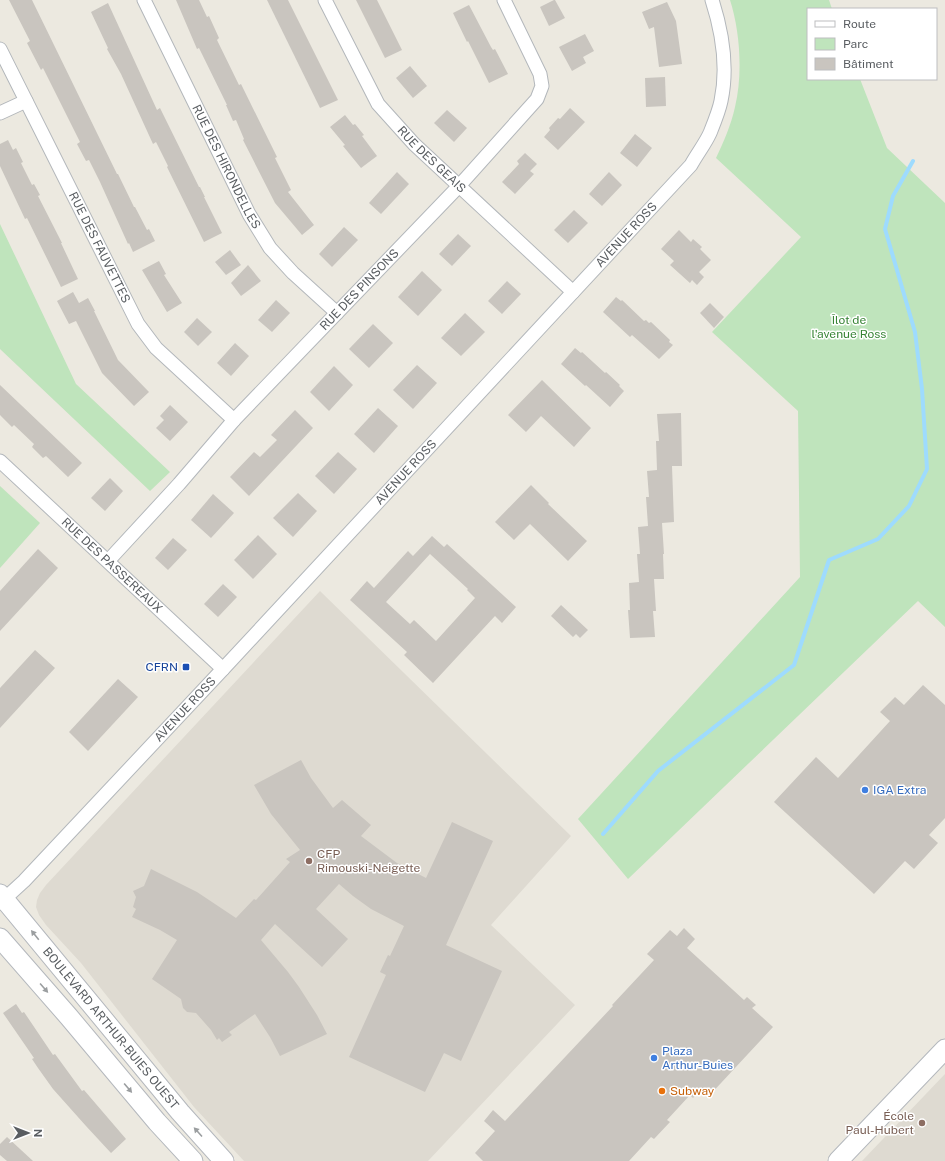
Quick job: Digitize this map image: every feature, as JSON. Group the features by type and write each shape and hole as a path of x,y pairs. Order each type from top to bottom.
{"street":[{"name":"RUE DES HIRONDELLES","path":"144,0 249,214 270,248 293,273 337,313"},
{"name":"RUE DES GEAIS","path":"325,0 378,104 414,144 573,292"},
{"name":"RUE DES PINSONS","path":"108,560 179,484 234,420 459,186 537,99 542,86 540,74 504,0"},
{"name":"AVENUE ROSS","path":"2,898 24,881 691,165 710,134 721,101 724,72 722,45 716,12 712,0"},
{"name":"RUE DES FAUVETTES","path":"0,49 138,324 156,348 234,420"},
{"path":"0,113 26,101"},
{"name":"RUE DES PASSEREAUX","path":"0,460 223,669"},
{"name":"BOULEVARD ARTHUR-BUIES OUEST","path":"2,898 180,1112 224,1161"},
{"name":"BOULEVARD ARTHUR-BUIES OUEST","path":"0,938 69,1017 157,1122 193,1161"},
{"path":"838,1161 945,1048"}],"shaded area":[{"name":"CFP Rimouski-Neigette","path":"320,591 571,836 491,925 575,1005 428,1161 244,1161 194,1107 81,963 46,925 39,915 36,907 40,893 46,885"},
{"name":"École Paul-Hubert","path":"945,1074 945,1161 862,1161"}],"green space":[{"name":"Îlot de l'avenue Ross","path":"730,0 829,0 832,8 807,8 807,80 860,80 887,148 945,203 945,627 918,601 628,879 578,819 800,577 798,411 712,332 801,237 716,158 735,107 739,81 740,67 738,39"},
{"path":"0,224 76,384 170,472 150,491 0,349"},
{"path":"0,486 40,523 0,568"}],"building":[{"path":"9,0 32,0 117,174 147,230 149,229 155,241 133,252 129,243 128,244 89,160 86,161 77,144 80,142 43,68 41,70 27,43 30,41"},
{"path":"176,0 199,0 207,17 209,16 219,38 217,40 239,85 241,84 277,157 275,158 291,190 288,192 314,225 302,235 275,203 243,140 244,139 236,120 233,121 227,105 199,48 197,49"},
{"path":"267,0 288,0 338,100 320,108"},
{"path":"356,0 377,0 402,50 385,58"},
{"path":"554,0 565,18 549,26 540,7"},
{"path":"667,2 676,21 682,64 659,67 654,27 649,29 642,12"},
{"path":"108,3 157,110 160,108 222,233 204,242 156,142 153,144 121,74 107,49 108,48 91,12"},
{"path":"469,5 491,47 493,50 495,49 508,74 489,83 453,13"},
{"path":"585,34 594,51 583,57 586,63 572,71 559,47"},
{"path":"410,66 427,86 413,98 396,78"},
{"path":"665,77 666,106 646,107 645,78"},
{"path":"570,108 585,122 558,150 544,137 550,130 549,128"},
{"path":"447,110 467,128 454,142 434,123"},
{"path":"345,115 364,135 362,136 377,156 361,168 330,127"},
{"path":"635,134 652,148 637,167 620,153"},
{"path":"8,140 13,150 16,148 23,162 21,163 32,185 34,184 40,195 38,196 62,243 78,279 61,287 27,218 25,219 0,166 0,144"},
{"path":"525,153 537,164 530,171 534,174 515,194 502,182 519,164 517,161"},
{"path":"397,172 409,184 381,214 369,203"},
{"path":"609,172 622,185 602,206 589,194"},
{"path":"574,210 588,223 568,243 554,230"},
{"path":"344,227 358,240 332,267 319,254"},
{"path":"679,230 691,242 693,239 702,247 700,249 711,260 699,272 704,277 697,285 692,280 690,283 670,265 674,261 661,249"},
{"path":"458,234 471,246 452,266 439,254"},
{"path":"230,250 241,265 226,275 215,262"},
{"path":"159,261 166,274 164,275 182,303 167,312 142,270"},
{"path":"248,265 261,281 241,296 231,283"},
{"path":"422,271 442,290 418,316 398,297"},
{"path":"507,281 521,294 502,314 488,301"},
{"path":"73,292 79,303 88,298 118,360 149,392 134,406 102,373 76,321 69,324 57,301"},
{"path":"616,297 621,301 622,300 644,321 646,320 649,323 651,322 670,340 669,342 673,345 659,359 632,335 630,337 603,312"},
{"path":"276,300 290,313 272,332 258,320"},
{"path":"710,303 724,317 714,328 700,313"},
{"path":"465,313 485,332 461,356 441,338"},
{"path":"197,318 212,332 198,346 184,332"},
{"path":"373,324 393,343 369,368 349,349"},
{"path":"235,343 249,356 231,376 217,363"},
{"path":"575,348 581,353 582,352 605,373 606,372 620,385 619,386 624,391 610,407 561,364"},
{"path":"417,365 437,383 413,409 393,390"},
{"path":"334,366 353,385 329,411 310,392"},
{"path":"542,380 591,428 574,447 541,416 526,432 508,415"},
{"path":"0,385 82,463 68,477 46,456 43,458 32,447 34,444 14,425 12,427 0,415"},
{"path":"170,405 188,422 170,441 156,428 164,420 160,416"},
{"path":"378,408 398,426 374,453 354,434"},
{"path":"295,410 313,428 249,496 230,477 254,452 260,457 277,440 271,435"},
{"path":"681,413 682,466 672,466 674,522 662,523 664,579 654,579 656,611 653,611 655,637 630,638 628,610 630,610 629,583 639,582 637,554 640,554 638,527 648,526 646,497 649,497 647,471 657,470 656,441 659,441 657,414"},
{"path":"338,452 357,469 334,494 315,476"},
{"path":"110,478 123,491 105,511 91,498"},
{"path":"531,485 549,503 548,504 587,541 568,561 530,524 514,540 495,522"},
{"path":"298,493 317,511 293,537 273,518"},
{"path":"213,494 234,513 211,538 191,520"},
{"path":"258,535 277,554 253,579 234,560"},
{"path":"432,536 444,547 447,544 516,607 502,623 495,616 433,683 404,655 407,652 350,600 367,581 374,588 408,551 413,556","holes":["430,554 468,589 467,590 475,598 436,641 414,620 410,624 386,602"]},
{"path":"173,538 187,550 168,570 155,558"},
{"path":"38,549 58,568 0,631 0,591"},
{"path":"223,584 237,597 218,617 204,604"},
{"path":"561,605 588,630 580,638 576,634 573,637 551,616"},
{"path":"35,650 55,668 0,728 0,688"},
{"path":"118,679 138,697 88,751 69,732"},
{"name":"IGA Extra","path":"923,685 945,705 945,818 929,835 938,843 914,869 905,861 874,894 774,802 816,757 838,778 890,721 880,712 895,697 904,705"},
{"name":"CFP Rimouski-Neigette","path":"301,760 311,778 333,808 342,800 371,825 361,836 397,863 426,878 452,822 493,841 446,945 502,971 461,1061 444,1053 425,1092 349,1057 386,975 380,972 388,955 390,956 404,926 371,909 339,884 316,909 348,939 322,967 275,924 261,940 299,987 327,1034 280,1056 255,1014 229,1032 232,1035 222,1042 219,1038 217,1040 211,1030 196,1013 187,1012 183,1008 181,999 152,979 177,940 132,917 136,909 133,907 136,897 133,891 144,886 151,869 197,892 236,918 254,899 256,900 290,862 286,859 300,850 271,814 254,785"},
{"name":"Plaza Arthur-Buies","path":"684,928 695,939 687,948 744,1000 747,997 756,1005 752,1008 773,1027 708,1097 701,1090 693,1098 690,1095 667,1120 670,1122 654,1139 651,1137 629,1161 483,1161 475,1153 495,1131 484,1121 493,1110 505,1121 654,960 647,954 670,930 677,936"},
{"path":"16,1004 22,1013 24,1012 53,1055 55,1054 82,1091 84,1090 126,1139 111,1153 53,1089 32,1059 34,1058 3,1013"},
{"path":"7,1137 33,1161 7,1161 0,1155 0,1144"}],"waterway":[{"path":"603,834 658,771 794,665 829,560 878,539 909,506 927,469 922,389 915,332 885,229 893,196 913,161"}],"place":[{"name":"CFRN","path":"186,667"},
{"name":"IGA Extra","path":"865,790"},
{"name":"CFP Rimouski-Neigette","path":"309,861"},
{"name":"Plaza Arthur-Buies","path":"654,1058"},
{"name":"Subway","path":"662,1091"},
{"name":"École Paul-Hubert","path":"922,1123"}]}
